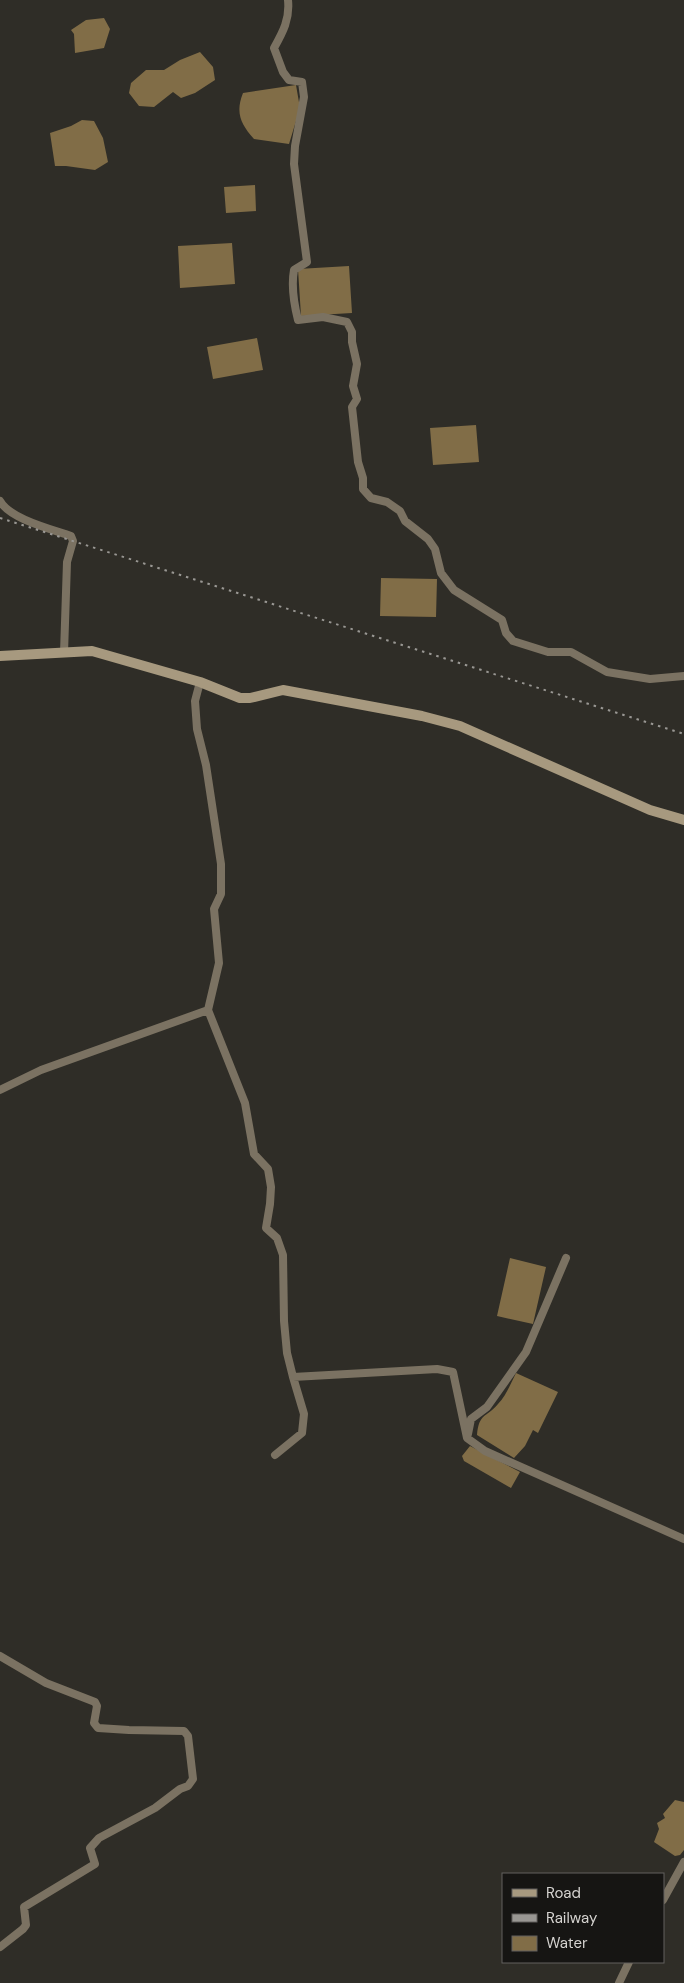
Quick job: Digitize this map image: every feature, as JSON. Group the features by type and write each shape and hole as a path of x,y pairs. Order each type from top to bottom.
{"main road":[{"path":"0,656 92,651 200,682 240,698 250,698 283,690 422,716 460,726 650,810 684,820"}],"street":[{"path":"288,0 289,10 285,28 274,48 283,72 289,80 302,82 304,97 295,146 294,164 307,262 294,270 292,283 296,311 298,320 323,317 347,322 352,332 356,364 353,386 357,399 352,407 363,489 372,498 387,502 400,511 405,521 428,539 436,549 441,572 454,590 502,620 506,633 513,642 548,652 571,652 607,672 650,679 684,676"},
{"path":"0,501 4,507 28,520 71,536 73,541 67,562 64,653"},
{"path":"200,682 194,701 197,729 206,766 222,864 221,894 214,909 219,963 208,1010 246,1103 254,1154 268,1169 271,1187 266,1228 277,1238 283,1255 284,1321 287,1353 304,1414 302,1433 275,1455"},
{"path":"0,1090 41,1070 208,1010"},
{"path":"467,1438 471,1419 487,1407 526,1352 566,1258"},
{"path":"293,1377 436,1369 453,1372 467,1438 485,1451 684,1539"},
{"path":"0,1656 46,1683 95,1702 97,1706 94,1723 98,1728 184,1731 188,1736 193,1780 188,1786 180,1789 155,1808 99,1838 90,1848 95,1864 24,1907 26,1925 0,1947"},
{"path":"664,1898 684,1862"},
{"path":"619,1983 629,1963"}],"water":[{"path":"104,18 110,29 104,48 75,53 74,34 71,30 86,20"},
{"path":"200,52 213,67 215,80 195,93 181,98 173,92 154,107 139,106 129,93 131,83 146,70 164,70 180,60"},
{"path":"296,85 300,108 289,144 254,139 241,118 240,107 243,93"},
{"path":"82,120 94,121 103,138 108,162 95,170 55,166 50,133"},
{"path":"255,185 256,211 226,213 224,187"},
{"path":"232,243 235,284 180,288 178,246"},
{"path":"349,266 352,313 301,316 298,269"},
{"path":"257,338 263,370 213,379 207,347"},
{"path":"476,425 479,462 433,465 430,428"},
{"path":"381,578 437,579 436,617 380,616"},
{"path":"510,1258 546,1267 533,1324 497,1316"},
{"path":"516,1373 558,1392 538,1433 533,1430 525,1446 514,1458 477,1435 481,1419 501,1401"},
{"path":"470,1446 520,1472 511,1488 464,1461 462,1456"},
{"path":"675,1800 684,1802 684,1850 680,1855 675,1856 654,1842 659,1829 657,1823 665,1818 663,1814"}],"railway":[{"path":"0,518 684,734"}]}
